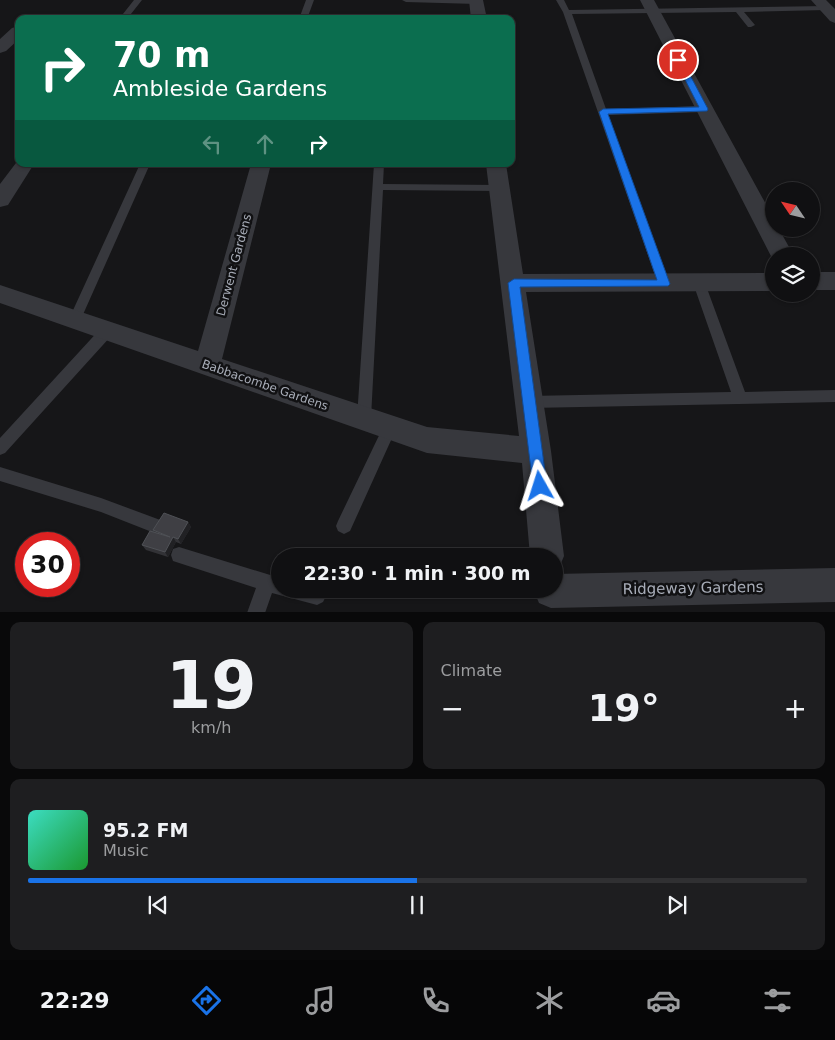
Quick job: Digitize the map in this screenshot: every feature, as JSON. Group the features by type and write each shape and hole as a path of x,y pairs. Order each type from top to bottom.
{"street":[{"path":"476,1 478,15"},
{"path":"650,6 777,247"},
{"path":"0,30 15,31"},
{"path":"0,48 15,34"},
{"path":"0,200 22,167"},
{"name":"Derwent Gardens","path":"204,364 210,356 260,167"},
{"path":"498,176 536,451 546,548"},
{"path":"820,281 835,281"},
{"path":"514,283 664,284 765,282"},
{"name":"Babbacombe Gardens","path":"0,294 427,440 536,451"},
{"name":"Ridgeway Gardens","path":"563,597 835,585"}],"lane":[{"path":"126,15 138,0"},
{"path":"304,15 310,0"},
{"path":"406,0 476,1"},
{"path":"560,0 567,12 664,284"},
{"path":"567,12 650,6 739,10 826,9"},
{"path":"739,10 751,26"},
{"path":"603,112 704,109"},
{"path":"75,319 144,167"},
{"path":"364,418 379,167"},
{"path":"378,186 498,176"},
{"path":"699,283 740,398"},
{"path":"0,448 108,331"},
{"path":"529,402 835,396"},
{"path":"344,526 390,427"},
{"path":"0,474 101,505 157,526"},
{"path":"179,554 271,585"},
{"path":"256,612 271,589"}],"building":[{"path":"164,513 188,522 178,539 173,537 165,552 142,545 150,531 170,537 153,530"}],"route":[{"path":"540,486 514,283 664,284 603,112 704,109 678,60"}]}
